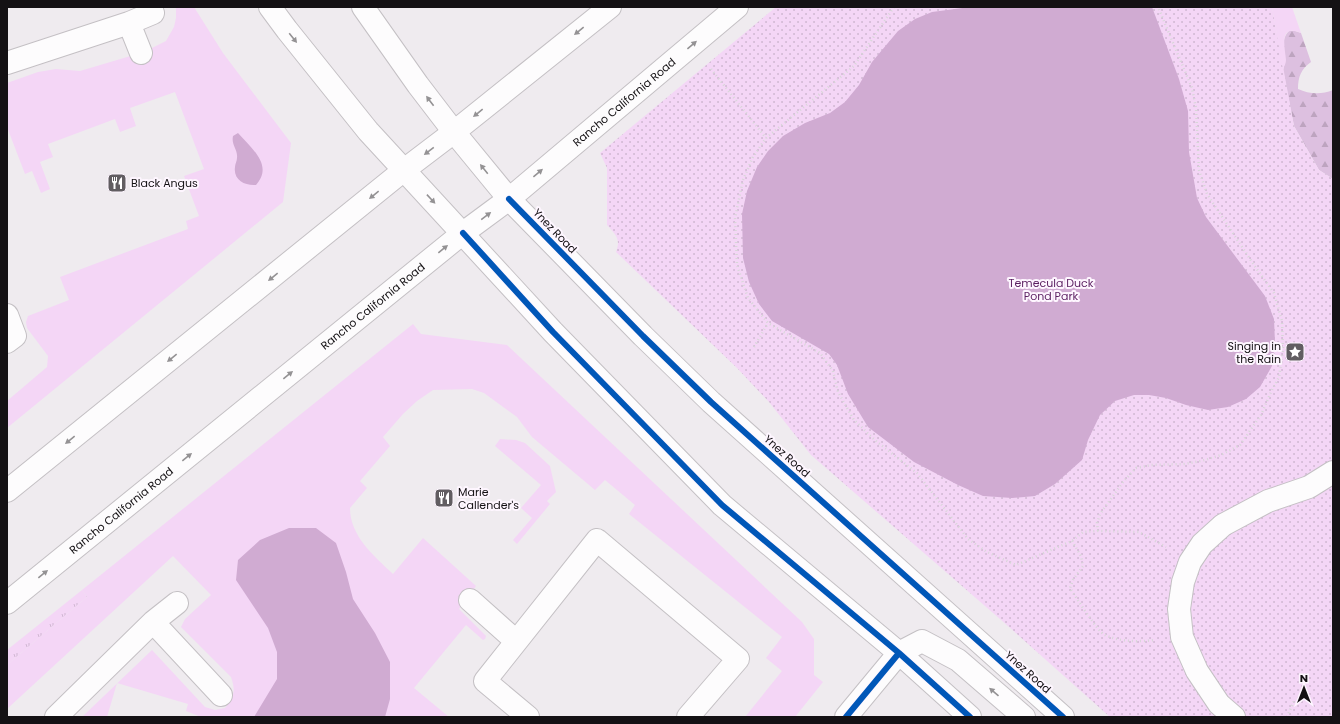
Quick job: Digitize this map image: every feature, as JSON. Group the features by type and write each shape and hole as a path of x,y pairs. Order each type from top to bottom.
{"main road":[{"path":"7,63 129,23 153,13 150,7"},
{"path":"270,7 368,131 553,332 722,505 899,653 970,717"},
{"name":"Ynez Road","path":"363,7 418,86 509,199 643,336 712,402 1063,717"},
{"path":"7,491 404,170 454,132 610,7"},
{"name":"Rancho California Road","path":"7,603 463,234 509,199 737,7"},
{"path":"129,23 141,53"},
{"path":"7,315 15,336 7,342"},
{"path":"1234,717 1219,704 1197,671 1182,637 1179,609 1183,582 1190,562 1202,544 1223,525 1268,501 1310,487 1333,472"},
{"path":"528,717 485,681 597,540 738,660 688,717"},
{"path":"470,600 516,641"},
{"path":"56,717 153,622 177,603"},
{"path":"153,622 221,695"},
{"path":"846,717 899,653 922,641 958,660 1024,717"}],"path":[{"path":"894,7 854,66 766,138 753,157 743,180 735,218 737,265 748,298 768,323 820,353 833,371 838,392 854,420 876,441 917,473 956,525 968,539 980,548 1016,565 1072,541 1083,532 1098,530 1139,532 1190,562"},
{"path":"1098,530 1097,524 1100,514 1136,468 1151,465 1186,464 1205,460 1221,455 1240,445 1261,415 1279,377 1283,350 1282,320 1274,293 1207,194 1199,170 1196,108 1192,88 1158,7"},
{"path":"712,69 766,138"},
{"path":"754,347 768,323"},
{"path":"1072,541 1081,556 1083,566 1073,580 1070,588 1081,606 1103,635 1134,642 1182,637"},
{"path":"1287,717 1294,701"}],"green space":[{"path":"176,7 194,7 223,53 291,143 283,202 7,428 7,401 47,367 48,356 27,328 26,322 28,316 69,300 60,277 188,229 186,221 199,216 184,176 204,169 175,92 130,108 136,126 120,132 115,119 48,144 53,157 40,162 50,189 41,193 32,171 25,174 7,127 7,83 38,72 56,69 80,71 144,52 166,41 174,27"},
{"name":"Temecula Duck Pond Park","path":"776,7 1272,7 1294,126 1319,170 1333,179 1333,717 1110,717 1000,619 811,455 769,402 737,368 616,252 618,244 617,237 607,225 607,168 600,153"},
{"path":"1272,7 1292,7 1301,33 1289,31 1284,38 1286,61 1283,70"},
{"path":"1289,31 1301,33 1311,62 1305,67 1301,74 1298,89 1315,93 1324,93 1333,90 1333,179 1319,170 1294,126 1283,70 1284,40"},
{"path":"413,324 421,334 507,345 802,622 814,639 814,675 823,682 795,717 745,717 782,671 766,658 782,637 629,514 635,505 605,480 595,490 532,437 517,417 484,393 472,389 433,390 417,401 403,414 383,437 390,446 360,481 367,488 350,508 354,528 364,545 393,574 423,538 476,586 459,609 486,636 485,639 483,640 466,625 414,688 449,717 201,717 186,711 188,704 117,683 152,650 205,707 215,710 225,708 232,697 234,690 231,677 181,627 185,619 211,595 173,556 7,709 7,665 87,597 82,590"},
{"path":"500,439 516,440 525,443 550,466 556,492 547,501 550,504 517,544 513,540 532,518 521,508 541,485 495,446"},
{"path":"82,590 87,597 7,665 7,650"},
{"path":"117,684 107,717 82,717"}],"shaded area":[{"path":"970,7 1152,7 1179,79 1188,111 1189,152 1197,198 1206,217 1265,296 1274,319 1275,343 1272,366 1260,387 1246,399 1228,407 1208,410 1186,405 1166,398 1149,395 1134,395 1115,401 1100,415 1088,440 1082,460 1055,484 1035,496 1012,498 983,496 914,462 868,427 848,394 837,365 829,354 772,321 759,304 749,282 743,258 742,214 747,191 757,167 768,151 783,136 805,123 830,113 845,102 859,85 872,62 898,31 915,19 932,12"},
{"path":"238,133 259,157 262,164 263,171 261,178 256,185 244,183 238,179 236,175 235,167 237,152 233,142 233,136"},
{"path":"289,528 316,528 336,543 353,599 375,633 390,662 390,699 385,717 254,717 277,679 277,652 268,628 236,580 238,560 260,540"}],"cycle path":[{"path":"509,199 643,336 711,402 1063,717"},
{"path":"463,233 553,332 722,505 899,653 970,717"},
{"path":"846,717 899,653"}],"place":[{"name":"Black Angus","path":"117,183"},
{"name":"Singing in the Rain","path":"1295,352"},
{"name":"Marie Callender's","path":"444,498"}]}
